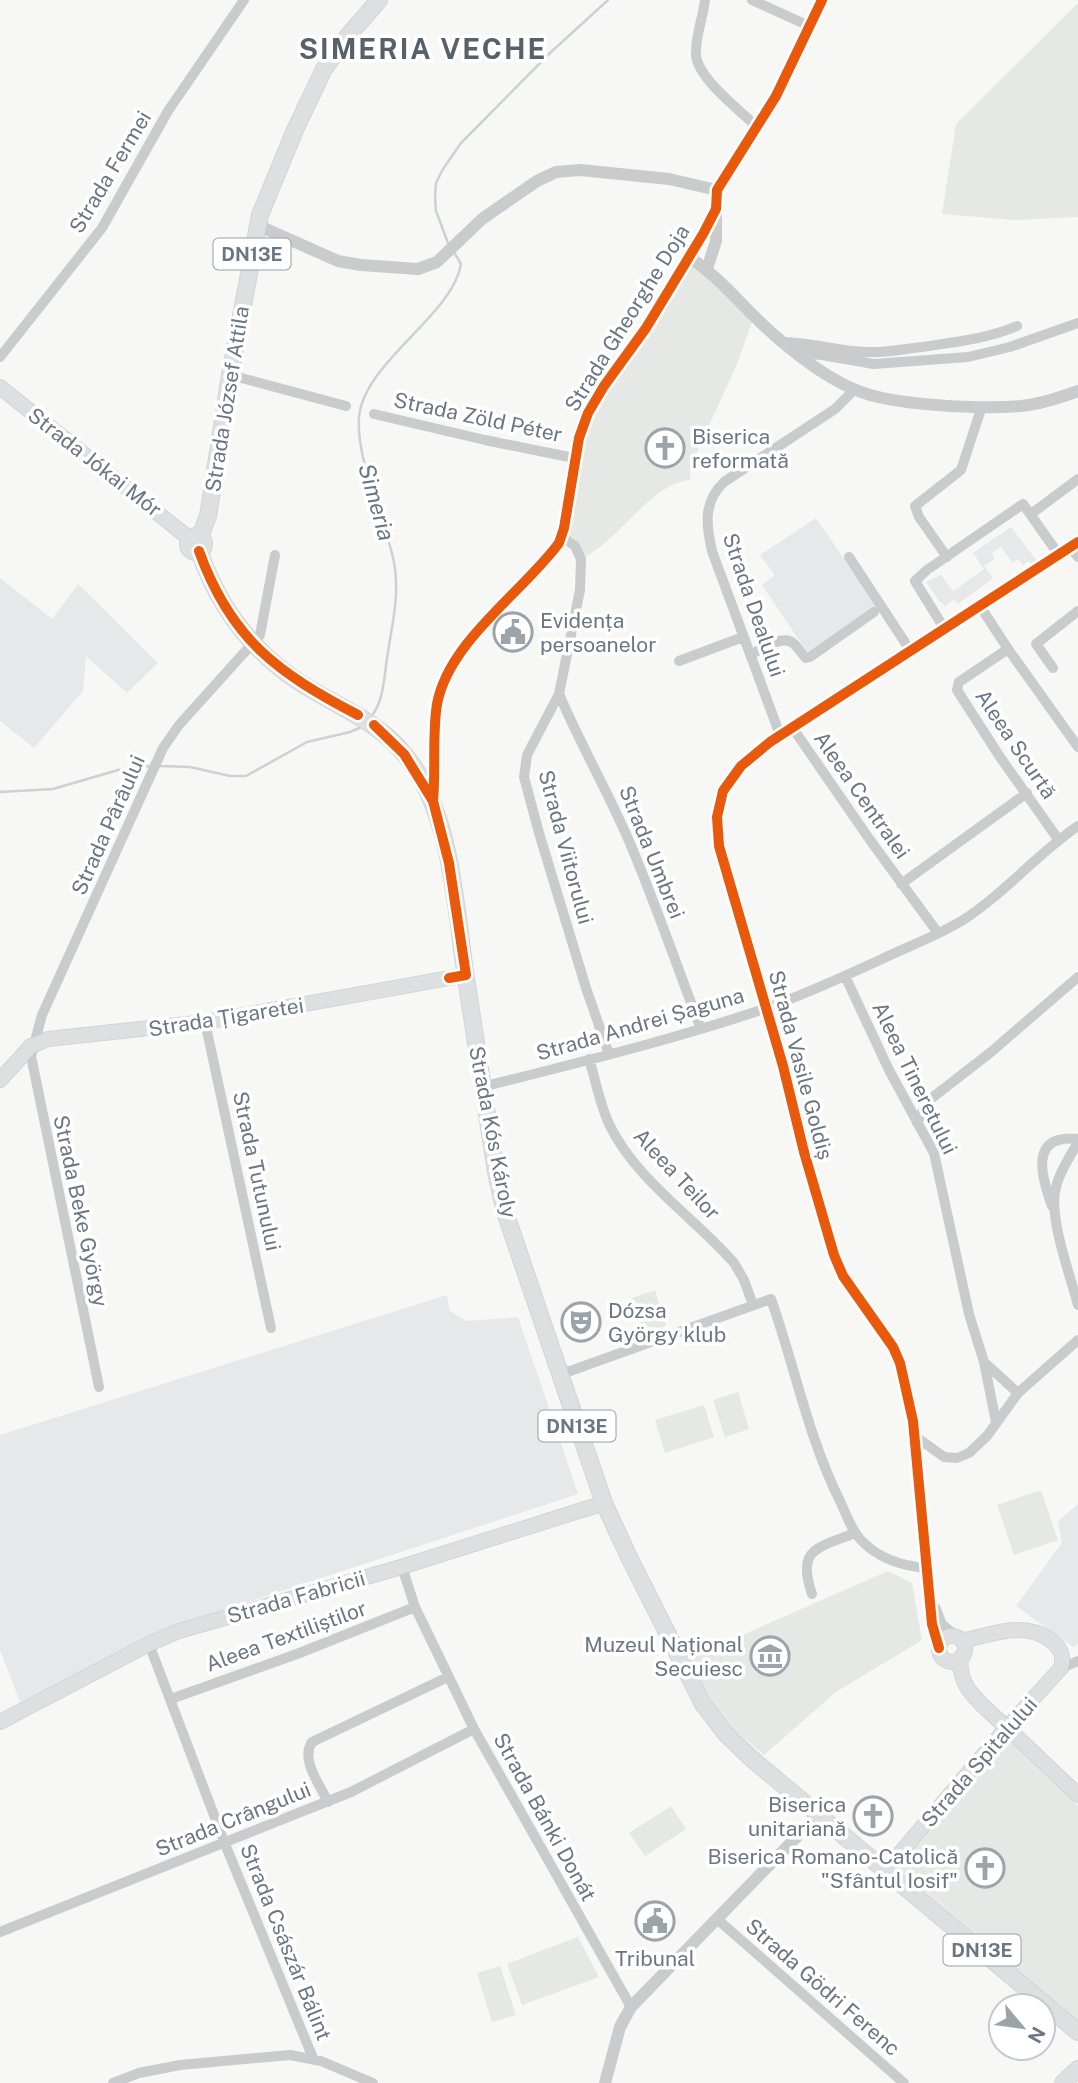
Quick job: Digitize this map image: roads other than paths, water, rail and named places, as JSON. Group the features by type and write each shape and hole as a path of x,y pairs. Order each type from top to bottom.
{"main road":[{"name":"Strada József Attila","path":"196,542 208,516 257,225 284,155 324,69 379,0"},
{"name":"Strada Jókai Mór","path":"0,387 196,542"},
{"name":"Strada Kós Károly","path":"196,542 217,594 253,645 288,676 374,725 404,754 433,801 449,863 500,1194 604,1503 646,1591 713,1719 739,1747 819,1814"},
{"name":"Strada Țigaretei","path":"36,1043 48,1039 205,1022 466,975"},
{"path":"0,1080 22,1054 36,1043"},
{"name":"Strada Fabricii","path":"0,1722 179,1631 402,1567 604,1503"},
{"path":"961,1647 944,1639 939,1648 941,1656 947,1661 954,1661 961,1647 999,1633 1026,1629 1046,1636 1061,1651 1061,1668"},
{"path":"961,1647 961,1674 967,1689 1078,1795"},
{"name":"Strada Spitalului","path":"886,1870 1061,1668"},
{"name":"DN13E","path":"819,1814 1078,2032"},
{"path":"1063,2083 1078,2068"}],"street":[{"name":"Strada Fermei","path":"0,357 102,228 168,111 244,0"},
{"path":"705,0 696,54 701,69 757,127"},
{"path":"752,0 809,26"},
{"path":"257,225 349,264 418,269 431,266 498,207 555,172 580,170 669,179 718,190 776,96 821,0"},
{"name":"Strada Gheorghe Doja","path":"433,801 436,719 441,691 448,674 461,651 549,556 562,537 574,458 582,426 595,401 646,328 689,257 716,209 718,190"},
{"path":"707,269 716,241 716,209"},
{"path":"689,257 707,269 781,342 855,389 908,401 982,406 1035,404 1078,391"},
{"path":"797,353 874,364 968,357 1010,347 1078,323"},
{"path":"781,342 807,342 859,351 886,352 971,340 1017,326"},
{"path":"230,375 346,406"},
{"name":"Strada Dealului","path":"780,735 710,543 707,519 710,498 724,482 835,409 855,389"},
{"path":"947,557 919,517 915,506 961,470 982,406"},
{"name":"Strada Zöld Péter","path":"374,414 574,458"},
{"path":"1031,514 1078,479"},
{"path":"944,628 915,581 1023,504 1071,550"},
{"name":"Strada Viitorului","path":"562,537 575,546 581,559 580,590 559,694 527,755 524,777 574,949 609,1054"},
{"name":"Strada Vasile Goldiș","path":"939,1648 932,1624 915,1436 897,1355 843,1276 834,1255 766,1008 724,868 717,817 723,791 735,774 749,759 780,735 944,628 1071,550"},
{"path":"253,645 264,625 275,555"},
{"path":"849,557 910,650"},
{"path":"980,606 1078,747"},
{"path":"1054,668 1036,644 1078,611"},
{"path":"750,655 781,640 788,640 802,656 810,657 874,612"},
{"path":"679,661 743,637"},
{"name":"Strada Pârâului","path":"36,1043 42,1015 163,748 179,725 253,645"},
{"name":"Aleea Scurtă","path":"1008,649 959,682 957,690 1058,839"},
{"name":"Strada Umbrei","path":"559,694 632,849 701,1029"},
{"name":"Aleea Centralei","path":"792,727 938,933"},
{"name":"Aleea Centralei","path":"901,884 1027,793"},
{"name":"Strada Andrei Șaguna","path":"482,1087 701,1029 766,1008 845,976 964,919 1058,839 1078,826"},
{"name":"Aleea Tineretului","path":"845,976 905,1102 934,1153 996,1422"},
{"path":"917,1123 928,1101 991,1052 1078,977"},
{"name":"Strada Tutunului","path":"205,1022 271,1328"},
{"name":"Strada Beke György","path":"36,1043 30,1061 99,1387"},
{"name":"Aleea Teilor","path":"589,1059 605,1114 615,1136 655,1185 734,1263 744,1280 753,1305"},
{"path":"905,1102 928,1101"},
{"path":"1055,1213 1057,1182 1078,1140 1058,1139 1043,1155 1041,1164 1042,1178 1055,1213 1078,1305"},
{"path":"559,1375 771,1299 819,1457 855,1533 866,1545 890,1560 902,1565 927,1568"},
{"path":"915,1436 939,1454 957,1458 977,1447 1018,1393 1078,1339"},
{"path":"984,1362 1018,1393"},
{"path":"812,1594 805,1574 807,1560 816,1548 855,1533"},
{"name":"Strada Bánki Donát","path":"402,1567 415,1608 474,1729 631,2007"},
{"name":"Strada Vasile Goldiș","path":"930,1595 942,1625 961,1647"},
{"name":"Aleea Textiliștilor","path":"171,1699 415,1608"},
{"name":"Strada Császár Bálint","path":"149,1644 225,1844 313,2059"},
{"name":"Strada Spitalului","path":"1061,1668 1078,1661"},
{"path":"328,1801 307,1757 307,1748 312,1742 448,1677"},
{"name":"Strada Crângului","path":"0,1932 328,1801 474,1729"},
{"path":"607,2082 620,2027 631,2007 819,1814"},
{"name":"Strada Gödri Ferenc","path":"717,1919 904,2083"},
{"path":"113,2083 139,2073 180,2064 290,2055 313,2059 373,2083"}],"waterway":[{"name":"Simeria","path":"448,243 436,211 435,197 436,183 443,169 461,143 550,53 608,0"},
{"name":"Simeria","path":"370,718 383,690 395,610 396,574 390,545 366,471 359,434 359,417 364,397 376,377 427,320 455,283 461,264 454,252"},
{"name":"Simeria","path":"160,766 190,767 230,776 246,776 307,742 364,726"},
{"name":"Simeria","path":"0,792 53,789 118,770 149,766"}],"place":[{"name":"Biserica reformată","path":"665,448"},
{"name":"Evidența persoanelor","path":"513,632"},
{"name":"Dózsa György klub","path":"581,1322"},
{"name":"Muzeul Național Secuiesc","path":"770,1656"},
{"name":"Biserica unitariană","path":"873,1816"},
{"name":"Biserica Romano-Catolică \"Sfântul Iosif\"","path":"985,1868"},
{"name":"Tribunal","path":"655,1921"}],"district":[{"name":"SIMERIA VECHE","path":"423,48"}]}
